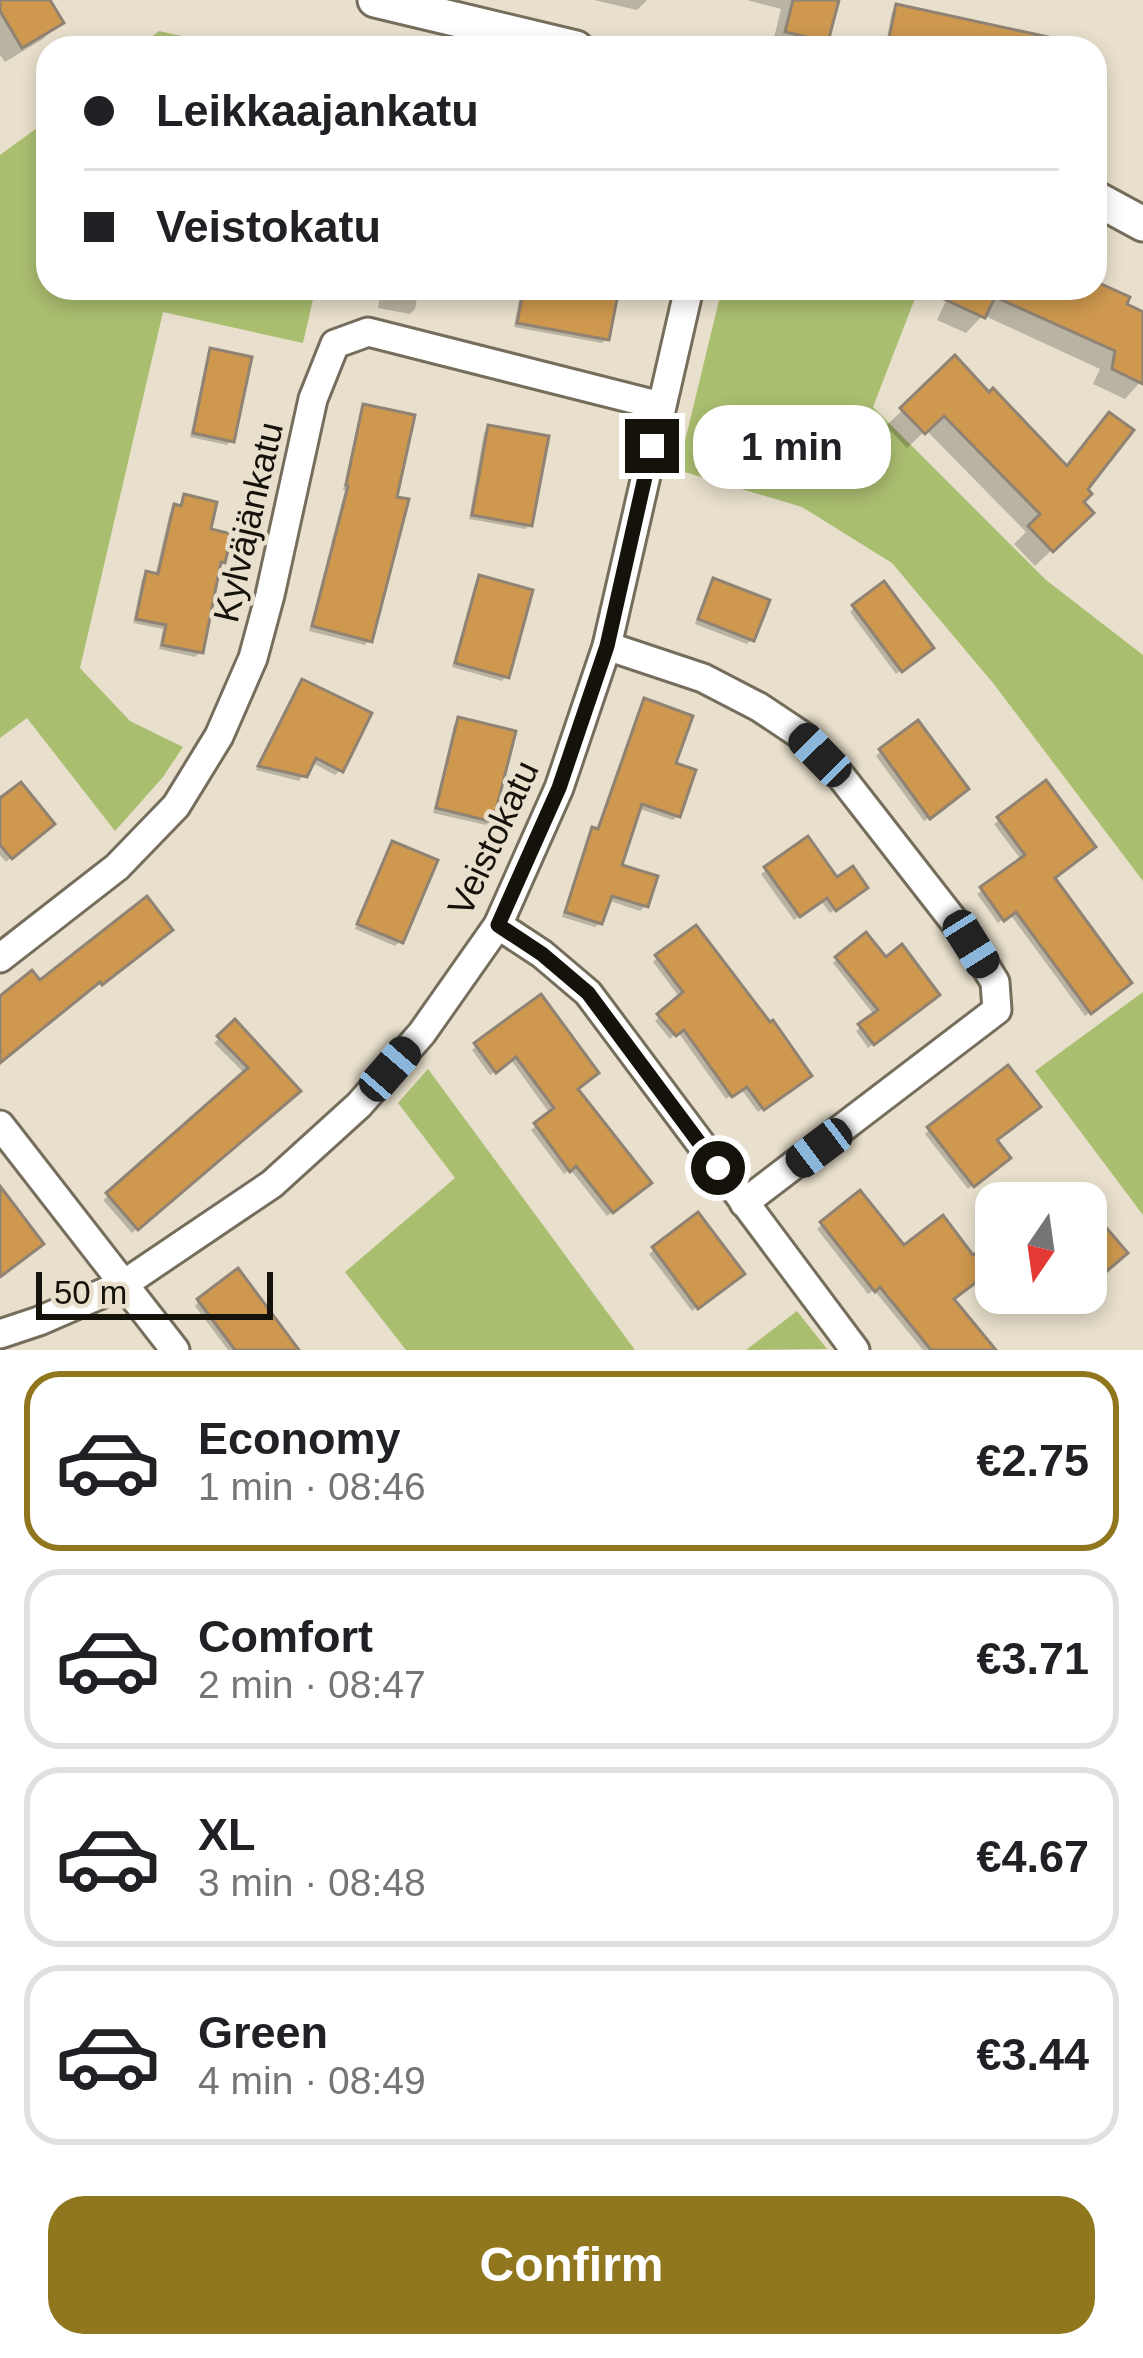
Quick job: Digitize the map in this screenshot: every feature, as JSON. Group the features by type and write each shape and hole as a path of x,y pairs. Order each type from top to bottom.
{"street":[{"path":"375,0 526,36"},
{"path":"1107,205 1143,224"},
{"name":"Veistokatu","path":"0,1334 124,1284 272,1184 359,1105 422,1034 498,925 559,788 607,646 686,300"},
{"name":"Kylväjänkatu","path":"0,958 117,867 176,806 219,736 253,658 313,399 335,344 368,332 662,406"},
{"path":"607,646 704,678 759,706 801,735 840,775 971,944 994,982 997,1010 744,1203"},
{"path":"498,925 588,993 855,1350"},
{"path":"0,1125 175,1350"}],"green space":[{"path":"36,129 36,300 313,300 303,343 163,312 80,668 130,721 183,747 115,831 27,718 0,738 0,155"},
{"path":"719,300 914,300 873,407 1046,580 1143,655 1143,881 993,683 892,563 802,507 678,470"},
{"path":"1143,992 1143,1215 1035,1071"},
{"path":"428,1069 635,1350 406,1350 345,1272 455,1178 398,1103"},
{"path":"797,1311 827,1349 746,1350"}],"building":[{"path":"0,0 50,0 64,23 22,48 0,11"},
{"path":"793,0 839,0 830,36 785,32"},
{"path":"896,4 1043,36 889,36"},
{"path":"1107,287 1130,297 1127,304 1143,312 1143,384 1112,369 1115,351 1002,300 1107,300"},
{"path":"522,300 617,300 609,340 517,323"},
{"path":"946,300 994,300 985,318"},
{"path":"210,348 252,357 234,442 193,433"},
{"path":"955,355 1067,466 1109,412 1134,430 1088,489 1092,494 1084,502 1094,513 1053,552 1028,526 1040,514 944,416 925,434 900,408"},
{"path":"363,404 415,415 397,497 409,499 372,642 312,626 348,486"},
{"path":"488,425 549,436 532,526 472,515"},
{"path":"184,494 217,502 211,529 232,534 225,563 221,562 203,653 162,645 166,625 136,619 146,571 158,574 174,504 181,506"},
{"path":"479,575 533,590 509,678 455,663"},
{"path":"713,578 770,600 754,641 698,619"},
{"path":"884,581 934,648 902,672 852,605"},
{"path":"302,679 372,713 343,772 316,758 307,777 258,766"},
{"path":"644,698 693,716 676,763 696,770 680,817 642,804 622,865 658,876 648,907 612,896 602,924 565,912 592,827 598,829"},
{"path":"458,717 516,731 493,822 436,808"},
{"path":"918,720 969,789 930,819 879,749"},
{"path":"1046,780 1096,847 1055,878 1132,983 1091,1014 1016,912 1004,921 980,887 1025,855 997,817"},
{"path":"21,782 55,824 12,859 0,845 0,798"},
{"path":"808,836 837,877 853,866 868,888 836,911 827,898 800,917 764,867"},
{"path":"392,841 438,860 403,943 357,924"},
{"path":"147,896 173,930 0,1063 0,996 32,970 40,980"},
{"path":"696,925 812,1076 764,1110 747,1087 732,1097 684,1030 676,1036 657,1014 683,992 655,955"},
{"path":"866,932 886,957 902,944 940,995 874,1045 858,1024 878,1010 835,957"},
{"path":"541,994 599,1073 578,1089 652,1183 613,1213 576,1166 570,1172 534,1123 554,1108 516,1057 496,1073 474,1043"},
{"path":"235,1019 301,1091 138,1230 106,1193 248,1068 217,1036"},
{"path":"1008,1065 1041,1107 997,1140 1011,1158 974,1187 927,1127"},
{"path":"0,1186 44,1244 0,1277"},
{"path":"860,1190 904,1245 943,1215 975,1254 975,1283 954,1299 996,1350 931,1350 880,1287 875,1292 820,1222"},
{"path":"698,1212 745,1274 698,1309 652,1247"},
{"path":"1107,1228 1128,1253 1107,1271"},
{"path":"238,1268 299,1350 235,1350 197,1299"}],"route":[{"path":"652,446 597,678 559,788 498,925 588,993 718,1168"}]}
